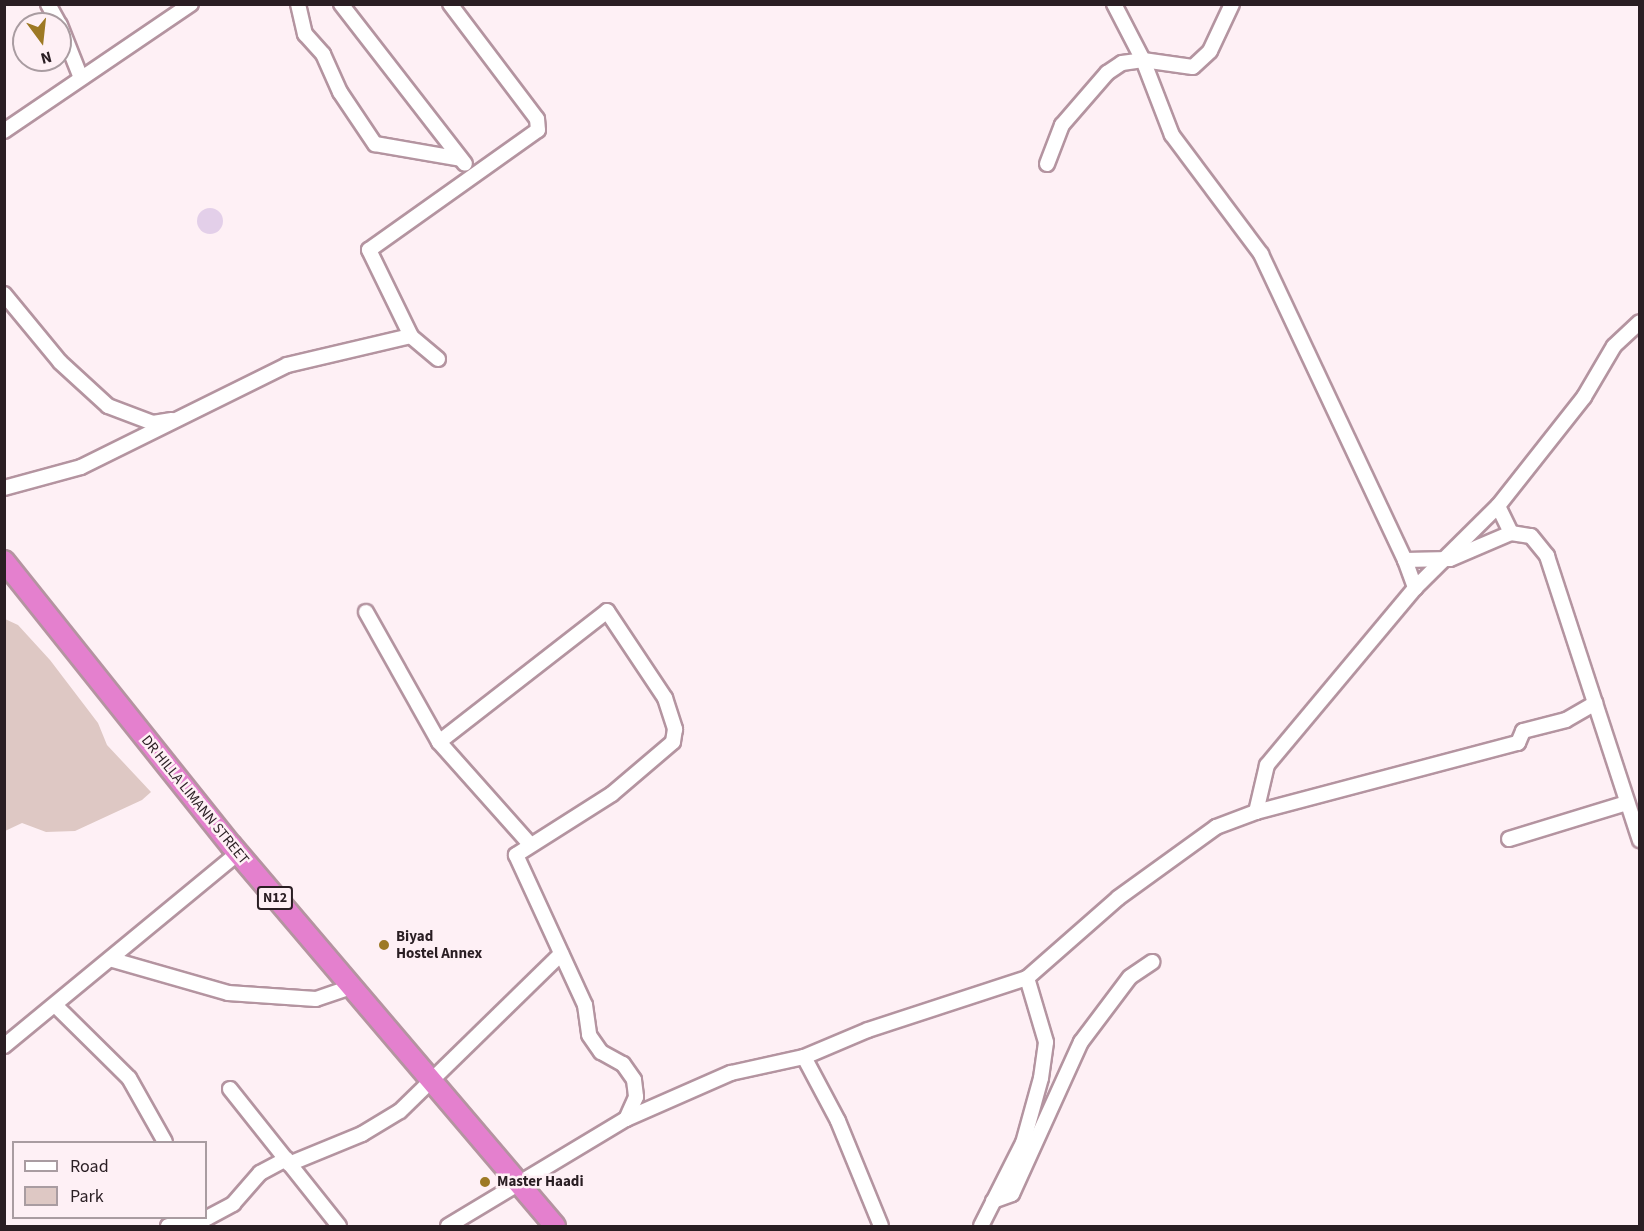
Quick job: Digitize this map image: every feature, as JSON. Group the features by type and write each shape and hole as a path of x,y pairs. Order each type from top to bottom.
{"highway":[{"name":"DR HILLA LIMANN STREET","path":"4,561 238,852 429,1083 555,1227"}],"street":[{"path":"4,131 191,4"},
{"path":"298,4 305,34 322,54 340,92 375,144 461,159"},
{"path":"341,4 461,159 475,173"},
{"path":"438,359 411,336 369,250 538,130 537,119 450,4"},
{"path":"1114,4 1143,60 1172,135 1261,254 1405,560 1415,588"},
{"path":"1047,164 1062,125 1107,73 1122,63 1143,60 1186,68 1202,61 1232,4"},
{"path":"72,55 81,78"},
{"path":"4,294 60,362 108,406 153,423 174,420"},
{"path":"1256,812 1267,765 1415,588 1450,559 1498,506 1584,397 1614,346 1640,322"},
{"path":"4,488 81,467 287,365 411,336"},
{"path":"1498,506 1511,533"},
{"path":"1405,560 1450,559 1511,533 1532,536 1547,556 1640,840"},
{"path":"439,742 607,611 665,698 676,734 612,794 519,849 516,861 585,1005 589,1035 601,1052 623,1064 634,1080 636,1097 626,1119"},
{"path":"366,612 439,742 530,844"},
{"path":"448,1227 626,1119 731,1073 804,1058 868,1030 1027,978 1118,898 1216,827 1256,812 1518,744 1523,731 1566,720 1595,703"},
{"path":"1509,839 1627,803"},
{"path":"4,1046 57,1007 238,852"},
{"path":"168,1227 208,1220 233,1204 260,1173 362,1134 400,1111 488,1029 515,993 561,954"},
{"path":"113,960 228,993 316,999 350,987"},
{"path":"993,1201 1012,1194 1081,1042 1130,977 1152,962"},
{"path":"981,1227 1023,1143 1041,1078 1046,1042 1027,978"},
{"path":"57,1007 129,1078 164,1141"},
{"path":"804,1058 838,1121 880,1227"},
{"path":"230,1089 339,1227"}],"green space":[{"path":"5,619 18,625 50,660 98,723 107,745 151,792 142,800 75,831 46,832 22,823 5,831"}],"shaded area":[{"path":"210,208 219,212 223,221 219,230 210,234 201,230 197,221 201,212"}],"place":[{"name":"Biyad Hostel Annex","path":"384,945"},
{"name":"Master Haadi","path":"485,1182"}]}
